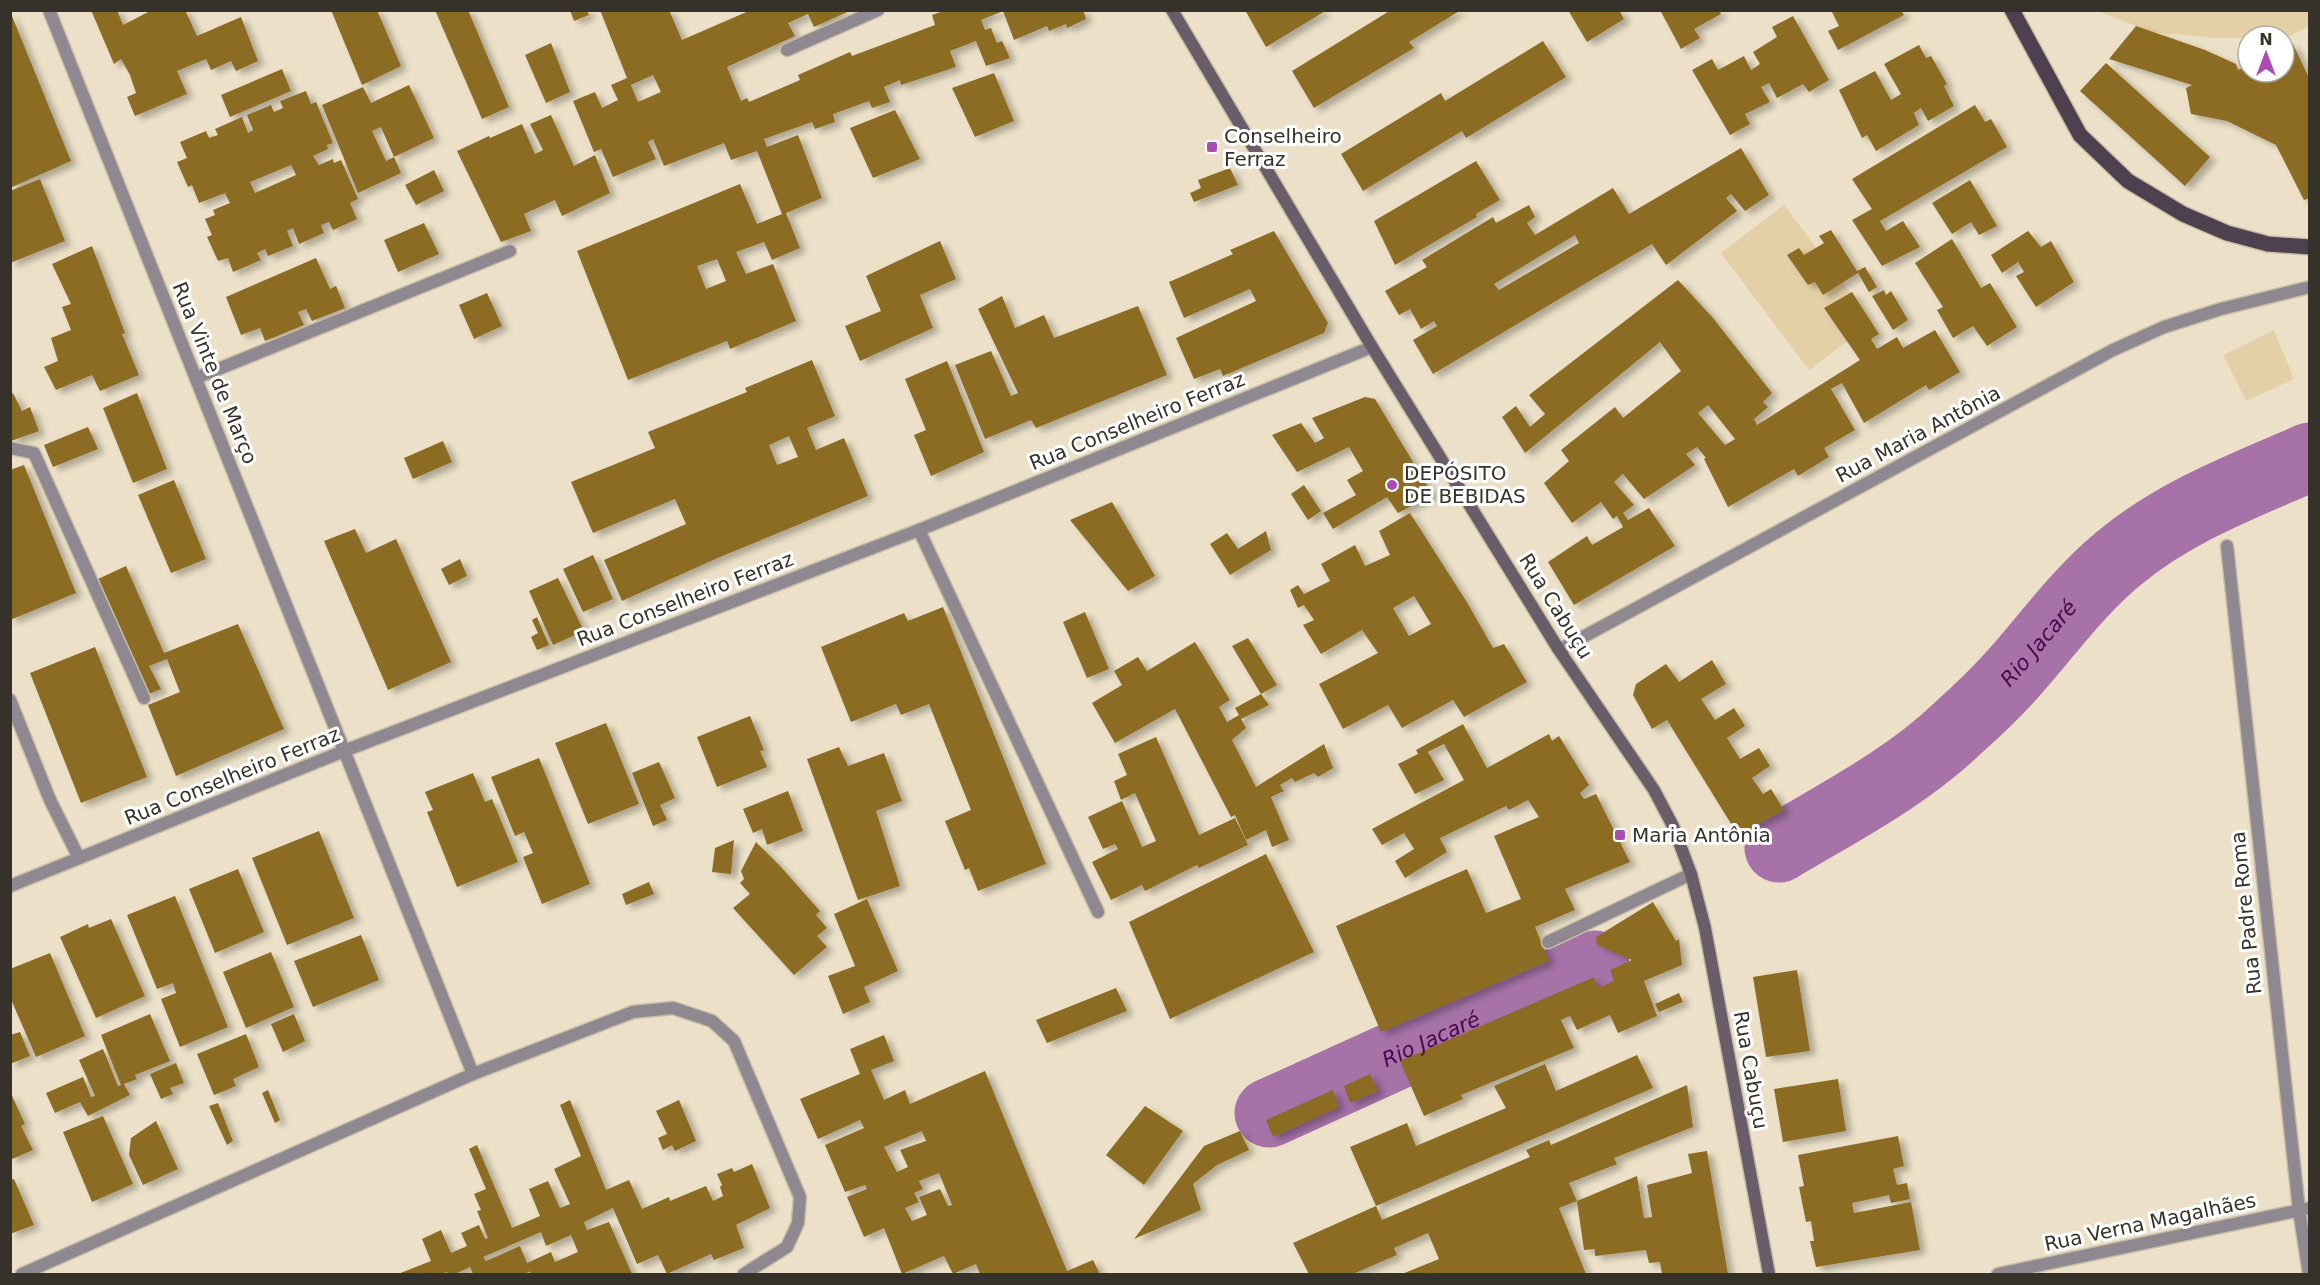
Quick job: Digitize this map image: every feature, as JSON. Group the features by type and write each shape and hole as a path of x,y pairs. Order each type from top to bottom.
{"main road":[{"path":"2012,10 2080,135 2128,181 2183,214 2227,233 2268,244 2310,247"}],"street":[{"name":"Rua Vinte de Março","path":"49,10 473,1074"},
{"path":"787,50 878,10"},
{"name":"Rua Cabuçu","path":"1172,10 1372,347 1559,650 1654,790 1673,826 1690,874 1705,928 1769,1275"},
{"path":"196,378 510,251"},
{"name":"Rua Maria Antônia","path":"1559,650 2113,350 2164,327 2222,309 2310,287"},
{"name":"Rua Conselheiro Ferraz","path":"10,886 344,751 919,531 1372,347"},
{"path":"10,448 34,453 144,698"},
{"path":"919,531 1098,912"},
{"name":"Rua Padre Roma","path":"2227,546 2305,1209 2309,1275"},
{"path":"10,700 50,800 79,858"},
{"path":"1548,942 1690,874"},
{"path":"22,1275 473,1074 633,1012 673,1008 712,1021 734,1041 800,1197 798,1223 787,1247 744,1275"},
{"name":"Rua Verna Magalhães","path":"1998,1275 2305,1209"}],"shaded area":[{"path":"2097,11 2309,11 2309,26 2296,33 2296,24 2236,24 2236,38 2152,32"},
{"path":"1784,205 1873,322 1809,370 1721,253"},
{"path":"2274,330 2294,379 2246,401 2223,355"}],"building":[{"path":"91,10 117,10 123,25 152,10 185,10 197,36 241,17 258,61 236,71 231,61 211,70 206,59 177,71 187,94 135,116 127,97 136,93 130,75 121,59 114,64"},
{"path":"331,10 377,10 401,66 362,85"},
{"path":"435,10 468,10 509,107 482,119"},
{"path":"570,10 587,10 589,15 574,21"},
{"path":"600,10 669,10 682,40 751,10 852,10 814,27 808,14 788,23 795,36 727,67 741,101 747,98 749,102 800,80 798,75 850,52 852,56 935,25 932,15 946,10 1083,10 1086,19 1067,28 1066,24 1049,31 1047,26 1014,40 1003,11 981,20 985,30 991,28 997,43 1002,41 1010,58 986,66 976,41 950,51 956,67 901,85 900,80 884,87 890,102 872,108 869,101 833,114 835,122 815,129 812,122 764,139 767,147 798,135 822,198 786,213 800,248 772,260 764,242 736,252 746,274 773,264 796,321 730,349 727,341 628,380 577,251 740,184 757,224 782,214 757,151 731,160 724,143 664,166 653,139 648,142 656,159 613,177 601,149 594,152 573,101 595,92 602,108 618,100 611,85 627,78","holes":["653,75 661,92 638,102 631,85","717,259 726,281 706,289 697,266"]},
{"path":"1245,10 1327,10 1266,47"},
{"path":"1391,10 1461,10 1409,42 1414,48 1314,108 1292,71"},
{"path":"1568,10 1619,10 1624,19 1587,42"},
{"path":"1660,10 1719,10 1721,14 1694,29 1700,38 1681,49"},
{"path":"1831,10 1901,10 1904,15 1838,50 1828,31 1839,26"},
{"path":"10,11 71,161 10,188 11,173"},
{"path":"1793,16 1829,80 1809,92 1803,84 1777,98 1769,83 1761,87 1770,102 1745,114 1750,124 1730,135 1692,70 1712,59 1718,70 1744,56 1751,70 1760,64 1753,52 1777,37 1772,27"},
{"path":"2136,26 2205,50 2236,64 2236,84 2296,84 2296,50 2310,80 2310,198 2304,200 2276,145 2227,121 2191,114 2186,88 2192,85 2109,59"},
{"path":"1543,41 1566,77 1466,138 1462,131 1363,191 1341,154 1441,93 1445,101"},
{"path":"551,43 570,92 546,103 525,55"},
{"path":"1919,45 1926,58 1931,56 1947,84 1944,86 1954,106 1928,121 1921,108 1914,113 1919,125 1876,151 1867,135 1862,138 1839,90 1875,71 1891,100 1901,94 1884,64"},
{"path":"2106,63 2210,157 2185,186 2080,91"},
{"path":"282,69 291,91 230,117 221,95"},
{"path":"994,73 1014,121 975,137 952,88"},
{"path":"409,85 434,138 394,157 401,173 358,193 322,105 363,87 371,103","holes":["381,127 394,157 386,161 372,131"]},
{"path":"306,91 311,104 316,102 333,143 327,145 328,149 313,156 319,165 333,159 334,163 341,160 358,199 350,203 357,219 333,230 329,222 321,225 324,233 299,244 293,228 287,231 293,246 268,256 265,249 257,253 261,260 233,272 228,258 218,261 207,237 212,235 205,219 215,215 213,210 230,203 225,193 199,203 192,185 188,187 177,162 187,158 180,142 206,131 209,138 218,135 215,129 242,117 248,133 253,130 247,115 271,105 274,112 283,108 280,101","holes":["291,165 296,175 255,193 250,182"]},
{"path":"1975,105 1985,122 1991,119 2007,147 1880,221 1886,231 1903,221 1920,247 1882,266 1852,220 1872,209 1852,179"},
{"path":"895,110 920,159 873,178 850,128"},
{"path":"551,115 574,166 595,155 610,193 562,216 555,200 524,214 531,231 501,242 457,151 522,124 535,154 543,150 530,124"},
{"path":"1741,148 1769,195 1745,211 1731,194 1726,198 1737,211 1666,265 1652,244 1433,374 1413,340 1437,326 1434,321 1421,329 1410,309 1399,315 1385,291 1427,267 1422,260 1493,217 1496,223 1529,205 1535,217 1527,223 1535,235 1613,188 1629,214","holes":["1575,235 1579,243 1499,290 1494,284"]},
{"path":"1476,161 1500,200 1476,214 1477,217 1395,265 1374,221"},
{"path":"1230,168 1238,185 1194,202 1190,193 1201,188 1198,180"},
{"path":"434,170 444,191 416,205 405,185"},
{"path":"40,179 65,241 10,263 10,191"},
{"path":"1970,180 1997,226 1979,235 1971,222 1952,234 1932,203"},
{"path":"424,223 439,254 398,272 384,240"},
{"path":"1831,230 1857,271 1865,267 1877,287 1869,292 1858,273 1823,295 1815,282 1808,285 1787,255 1799,248 1804,255 1824,243 1819,236"},
{"path":"1274,231 1328,323 1324,333 1223,376 1220,369 1194,379 1176,338 1256,301 1250,289 1184,318 1169,282 1233,254 1230,250"},
{"path":"2028,231 2041,247 2051,241 2074,282 2036,307 2016,276 2024,272 2018,262 2002,273 1991,255"},
{"path":"1952,239 1981,288 1990,283 2017,327 1987,346 1973,326 1953,338 1937,310 1943,307 1915,263"},
{"path":"940,241 956,279 920,295 933,328 860,361 845,326 881,311 866,276"},
{"path":"92,246 125,333 122,334 139,375 100,391 92,375 56,390 44,367 58,361 51,338 71,330 62,307 71,304 52,264"},
{"path":"316,258 330,289 336,286 345,308 312,321 306,309 298,312 304,325 265,341 260,328 241,335 226,297"},
{"path":"1678,280 1713,318 1772,393 1763,402 1768,407 1754,419 1757,425 1860,360 1824,308 1852,292 1879,334 1871,339 1877,349 1897,337 1903,348 1935,330 1960,372 1929,390 1926,385 1864,423 1842,383 1831,389 1855,430 1824,448 1829,457 1798,476 1794,469 1728,507 1704,459 1706,458 1697,447 1686,454 1695,465 1644,499 1623,474 1614,482 1634,505 1623,513 1628,520 1649,508 1675,546 1574,605 1548,562 1587,536 1592,545 1623,527 1617,516 1613,519 1601,502 1572,523 1544,483 1569,461 1561,450 1615,407 1623,418 1681,371 1660,342 1525,453 1502,417 1516,406 1530,427 1545,414 1529,395","holes":["1708,405 1735,439 1725,445 1698,413"]},
{"path":"1884,290 1886,295 1891,291 1908,320 1893,330 1872,296"},
{"path":"487,293 502,326 474,339 459,305"},
{"path":"1002,296 1015,328 1044,315 1054,338 1138,306 1167,375 1036,428 1031,420 985,439 955,365 991,351 1011,396 1018,393 978,309"},
{"path":"812,360 835,416 807,428 816,450 844,438 868,496 720,557 622,601 604,560 686,524 675,499 593,533 571,482 655,448 648,432 747,392 745,388","holes":["789,436 798,457 777,465 769,445"]},
{"path":"947,361 984,452 931,476 914,435 926,430 905,379"},
{"path":"13,393 22,411 30,407 39,431 11,441 10,394"},
{"path":"137,393 167,469 133,483 103,408"},
{"path":"1365,397 1375,399 1433,495 1398,513 1387,497 1333,529 1323,513 1356,495 1347,480 1363,471 1349,447 1297,472 1272,435 1301,423 1315,443 1324,438 1312,418"},
{"path":"88,427 98,449 53,467 44,445"},
{"path":"443,441 452,462 413,479 404,458"},
{"path":"24,465 76,593 10,620 10,470"},
{"path":"174,480 206,559 171,573 138,495"},
{"path":"1304,485 1321,511 1308,520 1291,494"},
{"path":"1112,502 1155,576 1128,591 1070,520"},
{"path":"1410,513 1493,648 1504,644 1527,682 1464,717 1453,700 1402,728 1388,705 1343,729 1319,684 1378,653 1362,630 1321,654 1303,625 1314,620 1304,605 1298,608 1290,590 1298,585 1304,594 1330,581 1321,564 1355,545 1365,566 1390,555 1379,531","holes":["1414,596 1431,624 1409,636 1393,608"]},
{"path":"355,529 366,553 396,539 451,662 388,690 324,541"},
{"path":"1266,531 1271,550 1230,575 1210,544 1227,533 1238,549"},
{"path":"593,555 613,599 583,612 563,569"},
{"path":"460,559 467,576 449,585 441,569"},
{"path":"126,566 164,653 238,624 284,729 176,776 148,705 180,692 167,659 149,666 161,689 144,696 98,579"},
{"path":"558,578 584,631 553,645 529,591"},
{"path":"943,607 1046,864 978,891 969,868 965,870 945,821 971,810 929,704 901,715 896,704 851,722 821,647 904,613 908,621"},
{"path":"1085,612 1109,669 1087,678 1063,622"},
{"path":"537,617 549,645 537,650 531,637 538,633 532,620"},
{"path":"1248,638 1277,685 1261,694 1232,646"},
{"path":"1195,642 1230,700 1219,707 1227,722 1239,715 1235,708 1261,694 1269,705 1241,719 1246,728 1232,740 1256,787 1324,744 1333,768 1318,777 1314,773 1295,782 1292,778 1280,785 1284,791 1271,797 1289,840 1272,847 1266,830 1246,840 1235,815 1231,817 1175,709 1115,743 1092,703 1122,685 1114,671 1138,657 1147,671"},
{"path":"95,647 147,777 81,803 30,673"},
{"path":"1712,660 1726,684 1701,699 1715,720 1734,708 1745,726 1727,738 1740,759 1759,748 1770,766 1752,778 1763,794 1771,789 1784,810 1738,835 1667,720 1652,729 1633,695 1636,684 1666,664 1679,682"},
{"path":"750,716 764,750 760,751 767,767 717,787 697,737"},
{"path":"606,723 639,804 588,824 555,743"},
{"path":"1463,724 1487,768 1549,734 1552,741 1559,736 1589,785 1580,793 1584,799 1596,794 1630,862 1565,889 1575,910 1535,927 1549,961 1381,1032 1336,926 1467,869 1486,913 1521,899 1494,836 1539,817 1528,800 1509,810 1506,806 1440,838 1447,852 1405,878 1395,861 1414,849 1404,833 1382,845 1372,829 1464,780 1444,744 1428,752 1444,780 1415,794 1398,764 1418,754 1416,750"},
{"path":"1156,737 1199,835 1235,818 1248,845 1199,868 1197,865 1145,891 1142,885 1111,900 1092,862 1118,849 1115,844 1103,849 1088,817 1122,801 1142,847 1156,841 1135,793 1121,800 1114,781 1127,775 1118,754"},
{"path":"839,747 848,766 884,753 902,801 876,811 900,886 858,900 807,759"},
{"path":"539,758 590,884 542,904 523,857 533,853 524,832 515,836 491,777"},
{"path":"659,762 675,798 660,805 667,820 653,826 632,773"},
{"path":"473,773 485,802 492,799 518,862 457,887 427,812 433,810 425,792"},
{"path":"788,791 803,831 767,845 762,829 753,833 743,809"},
{"path":"319,831 354,918 287,945 252,858"},
{"path":"734,840 731,874 712,872 715,848"},
{"path":"756,842 820,911 816,915 827,928 817,936 827,947 794,975 733,908 750,894 740,883 744,879 741,871"},
{"path":"1266,854 1314,952 1170,1019 1129,922"},
{"path":"238,869 264,932 215,953 189,889"},
{"path":"649,882 654,894 626,905 622,894"},
{"path":"175,896 228,1027 180,1047 161,999 176,993 173,983 157,989 127,915"},
{"path":"867,899 898,971 864,987 870,1002 843,1014 828,976 855,966 834,914"},
{"path":"1653,902 1676,941 1679,939 1682,965 1644,981 1657,1016 1618,1033 1610,1015 1577,1030 1570,1016 1561,1020 1574,1048 1461,1095 1463,1099 1424,1116 1400,1061 1594,977 1598,988 1614,981 1610,970 1632,960 1597,945 1596,937"},
{"path":"111,919 145,996 96,1018 60,937 88,924 89,928"},
{"path":"361,935 379,980 313,1007 294,961"},
{"path":"271,952 294,1007 246,1028 223,972"},
{"path":"50,953 85,1036 36,1057 10,997 10,969"},
{"path":"1797,970 1810,1051 1766,1057 1753,977"},
{"path":"1116,988 1127,1011 1047,1043 1036,1020"},
{"path":"1679,993 1683,1002 1659,1012 1655,1004"},
{"path":"150,1014 170,1061 135,1075 137,1079 124,1084 130,1095 88,1116 80,1102 55,1113 46,1093 83,1077 91,1097 95,1096 79,1060 103,1049 118,1086 121,1085 101,1035"},
{"path":"294,1014 305,1041 283,1052 271,1024"},
{"path":"20,1032 30,1056 10,1064 10,1035"},
{"path":"246,1034 259,1067 233,1079 236,1086 214,1095 197,1054"},
{"path":"884,1035 894,1061 871,1070 884,1100 905,1090 910,1104 985,1071 1067,1271 1093,1260 1100,1274 980,1274 976,1264 953,1274 944,1256 902,1274 884,1228 864,1237 847,1197 867,1189 865,1185 845,1192 825,1145 864,1128 860,1120 818,1139 800,1099 860,1074 850,1049","holes":["922,1131 926,1141 900,1150 908,1167 897,1172 884,1147","939,1173 952,1205 948,1206 940,1189 919,1197 927,1215 912,1221 905,1208 919,1202 914,1193 923,1189 919,1181"]},
{"path":"1637,1055 1653,1088 1376,1206 1350,1147 1407,1123 1416,1146 1506,1108 1494,1086 1545,1064 1556,1091"},
{"path":"176,1063 184,1083 170,1088 173,1094 161,1099 150,1074"},
{"path":"1370,1074 1378,1091 1350,1103 1344,1086"},
{"path":"1838,1079 1846,1131 1783,1142 1774,1089"},
{"path":"1687,1085 1693,1127 1614,1158 1617,1164 1569,1183 1577,1201 1559,1208 1586,1274 1402,1274 1439,1259 1428,1233 1394,1248 1397,1255 1353,1274 1309,1274 1293,1243 1376,1206 1382,1220 1530,1157 1526,1150 1549,1140 1551,1145"},
{"path":"268,1090 280,1120 275,1123 262,1093"},
{"path":"1333,1090 1339,1107 1273,1137 1266,1120"},
{"path":"10,1091 25,1124 21,1126 33,1150 10,1160"},
{"path":"570,1100 606,1190 629,1180 642,1209 669,1197 670,1201 706,1186 713,1201 723,1196 720,1187 722,1185 717,1174 732,1168 734,1172 752,1164 770,1208 736,1225 744,1248 714,1260 711,1254 667,1274 658,1255 637,1264 613,1208 584,1222 587,1230 609,1222 632,1274 531,1274 530,1271 525,1274 473,1274 470,1267 455,1274 447,1272 398,1274 431,1261 422,1239 441,1230 451,1253 467,1246 461,1233 479,1225 485,1239 488,1238 477,1211 481,1210 474,1194 486,1189 469,1149 477,1145 512,1228 540,1216 529,1189 548,1181 560,1208 570,1204 554,1169 581,1156 560,1105","holes":["541,1232 546,1246 571,1235 578,1252 555,1262 551,1252 527,1263 520,1246 486,1261 483,1257"]},
{"path":"679,1100 696,1141 675,1151 672,1145 663,1150 658,1138 667,1134 656,1111"},
{"path":"218,1103 233,1141 227,1145 209,1106"},
{"path":"1145,1106 1183,1131 1144,1185 1106,1155"},
{"path":"103,1116 133,1184 92,1202 63,1132"},
{"path":"156,1121 178,1169 143,1185 129,1155 131,1138"},
{"path":"1240,1131 1249,1150 1217,1165 1193,1184 1201,1210 1134,1239 1204,1146"},
{"path":"1898,1136 1904,1166 1893,1169 1897,1185 1907,1183 1910,1199 1891,1203 1889,1195 1852,1203 1854,1213 1911,1202 1920,1250 1816,1267 1810,1241 1814,1241 1811,1221 1806,1222 1799,1187 1804,1186 1798,1155"},
{"path":"1707,1151 1728,1274 1662,1274 1660,1262 1649,1263 1646,1250 1595,1256 1595,1249 1584,1250 1577,1201 1637,1176 1644,1218 1652,1217 1647,1185 1692,1173 1688,1154"},
{"path":"14,1179 34,1225 10,1234 10,1180"}],"waterway":[{"name":"Rio Jacaré","path":"1779,848 1872,793 1939,745 2005,683 2089,586 2140,542 2162,527 2210,501 2310,457"},
{"name":"Rio Jacaré","path":"1269,1113 1595,965"}],"place":[{"name":"Conselheiro Ferraz","path":"1212,147"},
{"name":"DEPÓSITO DE BEBIDAS","path":"1392,485"},
{"name":"Maria Antônia","path":"1620,835"}]}
